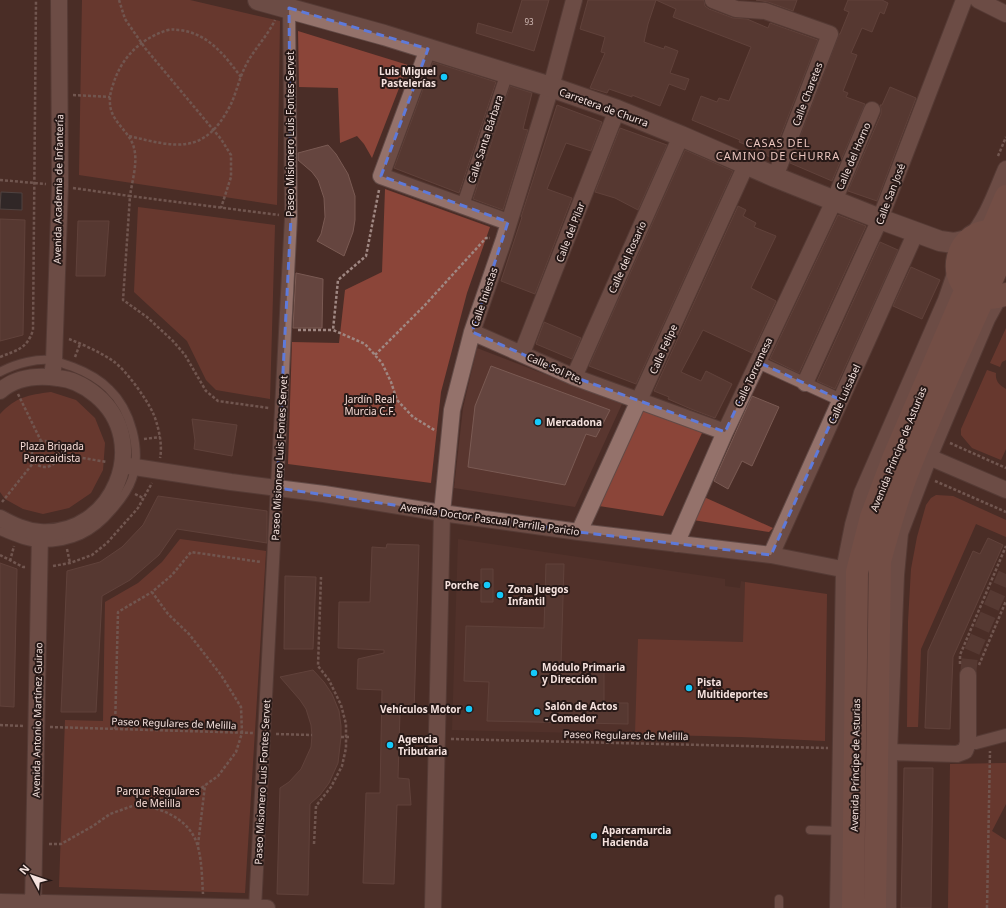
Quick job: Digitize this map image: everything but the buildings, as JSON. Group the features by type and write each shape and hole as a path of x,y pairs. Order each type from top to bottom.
{"main road":[{"name":"Avenida Príncipe de Asturias","path":"853,908 850,571 891,463 989,294 998,233 1006,196"},
{"path":"989,294 960,279 962,251 977,233 998,233"},
{"name":"Avenida Príncipe de Asturias","path":"876,908 880,562 893,513 906,475 989,294 1006,249"}],"street":[{"name":"Avenida Academia de Infantería","path":"52,377 54,361 60,186 59,0"},
{"name":"Carretera de Churra","path":"258,0 507,73 617,110 834,201 940,241 954,243 962,251"},
{"name":"Calle Iniestas","path":"433,908 442,513 452,410 472,332 504,239 508,222 551,87 574,0"},
{"name":"Calle Charetes","path":"713,0 736,9 765,11 830,34 775,177"},
{"name":"Calle San José","path":"805,384 880,219 964,0"},
{"path":"978,0 1006,14"},
{"name":"Paseo Misionero Luis Fontes Servet","path":"255,908 291,217 285,7"},
{"path":"428,49 381,176 508,222"},
{"name":"Calle Santa Bárbara","path":"463,205 507,73"},
{"name":"Calle del Pilar","path":"522,353 617,110"},
{"name":"Calle del Horno","path":"834,201 872,110"},
{"name":"Calle del Rosario","path":"574,377 681,136"},
{"name":"Calle Felipe","path":"579,532 746,165"},
{"path":"838,908 839,831 853,525 862,493 946,300 962,251 984,219 1006,169"},
{"name":"Calle Torremesa","path":"676,544 725,432 834,201"},
{"name":"Calle Luisabel","path":"771,555 916,232"},
{"path":"888,908 889,752 896,575 900,533 922,475 934,459 988,319 989,294"},
{"name":"Calle Sol Pte.","path":"472,332 574,377 725,432"},
{"path":"758,362 841,400"},
{"path":"0,518 17,528 40,538 80,524 96,513 109,499 118,483 122,466 123,452 122,440 115,419 103,401 86,387 67,378 29,377 6,386 6,394"},
{"path":"934,459 1006,490"},
{"name":"Avenida Doctor Pascual Parrilla Paricio","path":"122,466 579,532 771,555 850,571"},
{"name":"Avenida Antonio Martínez Guirao","path":"33,905 40,538"},
{"path":"889,752 957,754 965,751 968,743 969,671"},
{"path":"968,743 976,744 1006,735"},
{"path":"0,902 33,905 267,908"}],"lane":[{"path":"0,372 29,361 54,361 83,371 109,389 120,402 130,422 136,450 122,466"},
{"path":"0,531 21,539 40,538"},
{"path":"810,830 839,831"},
{"path":"778,899 779,908"}],"path":[{"path":"0,357 25,346 30,339 33,330 36,0"},
{"path":"119,0 125,19 142,43 214,131 231,155 231,177 221,208"},
{"path":"128,136 162,143 183,145 198,142 214,131 230,106 246,65 285,7"},
{"path":"241,78 213,44 202,37 187,31 172,29 159,33 142,43 127,56 118,69 114,78 110,97 110,106 113,115 134,146 136,163 130,196 123,300 147,317 174,341 185,355 206,391 218,402 281,410"},
{"path":"59,94 110,97"},
{"path":"333,330 338,280 366,256 381,176"},
{"path":"0,180 60,186 291,217"},
{"path":"376,356 486,238 504,239"},
{"path":"285,330 333,330 365,344 382,363 391,382 397,400 412,417 436,432 449,437"},
{"path":"6,394 18,394 23,392"},
{"path":"18,394 40,441"},
{"path":"40,441 50,441 58,448 58,454 54,464 44,467 38,466 34,462 32,451 33,447 40,441"},
{"path":"934,459 949,442 1006,468"},
{"path":"58,454 109,462 122,466"},
{"path":"2,502 34,462"},
{"path":"922,475 1006,512"},
{"path":"1006,546 960,655 969,671 979,662 1006,601"},
{"path":"115,729 118,612 152,592 172,575 191,552 273,564"},
{"path":"314,844 316,806 332,787 342,766 346,748 346,724 341,705 329,680 318,666 321,577"},
{"path":"34,844 61,844 93,826 110,814 138,804 197,791 218,776 236,752 242,733 241,707 221,675 189,634 168,614 152,592"},
{"name":"Paseo Regulares de Melilla","path":"0,725 312,735"},
{"path":"341,737 351,737"},
{"name":"Paseo Regulares de Melilla","path":"437,739 830,748"},
{"path":"987,908 990,739"},
{"path":"203,906 202,878 198,846 205,785"},
{"path":"138,804 157,808 175,816 190,830 198,846"}],"highlighted area":[{"path":"289,8 428,49 381,176 508,222 472,332 574,377 725,432 758,362 841,400 771,555 579,532 277,488 291,217"}],"shaded area":[{"name":"Mercadona","path":"477,348 622,404 575,507 454,488 463,408"},
{"path":"458,539 725,579 725,586 740,588 741,581 745,582 741,737 452,730"}],"green space":[{"path":"82,0 190,0 280,21 277,205 79,175"},
{"path":"298,31 408,65 372,158 364,144 357,136 340,143 338,88 299,87"},
{"name":"Jardín Real Murcia C.F.","path":"385,189 490,227 467,293 441,392 431,483 288,464 292,342 339,343 345,290 382,272"},
{"path":"138,207 275,225 270,399 216,390 206,380 187,341 134,292"},
{"path":"1006,328 1006,360 1002,362 1000,367 990,363"},
{"path":"987,370 996,373 998,382 1006,389 1006,449 1001,460 972,448 961,435 961,429"},
{"name":"Plaza Brigada Paracaidista","path":"51,392 76,400 95,418 105,443 103,470 91,493 69,508 43,514 23,509 5,499 0,492 0,414 17,400 36,394"},
{"path":"644,405 702,433 663,516 599,506"},
{"path":"936,495 953,496 1006,520 1006,537 976,524 921,649 918,727 907,727 908,622 911,569 917,537 926,505 931,498"},
{"path":"704,497 773,528 769,532 693,520"},
{"name":"Parque Regulares de Melilla","path":"180,539 266,551 245,893 59,887 65,720 103,721 105,602 138,583 162,562"},
{"path":"745,582 827,594 825,741 635,734 638,639 743,642"},
{"path":"1006,763 1006,804 992,831 1006,840 1006,908 948,908 950,764"}],"water":[{"path":"1,192 22,193 22,210 0,209"}],"tunnel":[{"path":"968,675 970,656 1006,574"}],"place":[{"name":"Luis Miguel Pastelerías","path":"444,77"},
{"name":"Mercadona","path":"538,422"},
{"name":"Porche","path":"487,585"},
{"name":"Zona Juegos Infantil","path":"500,595"},
{"name":"Módulo Primaria y Dirección","path":"534,673"},
{"name":"Pista Multideportes","path":"689,688"},
{"name":"Vehículos Motor","path":"469,709"},
{"name":"Salón de Actos - Comedor","path":"537,712"},
{"name":"Agencia Tributaria","path":"390,745"},
{"name":"Aparcamurcia Hacienda","path":"594,836"}],"district":[{"name":"CASAS DEL CAMINO DE CHURRA","path":"778,149"}]}
